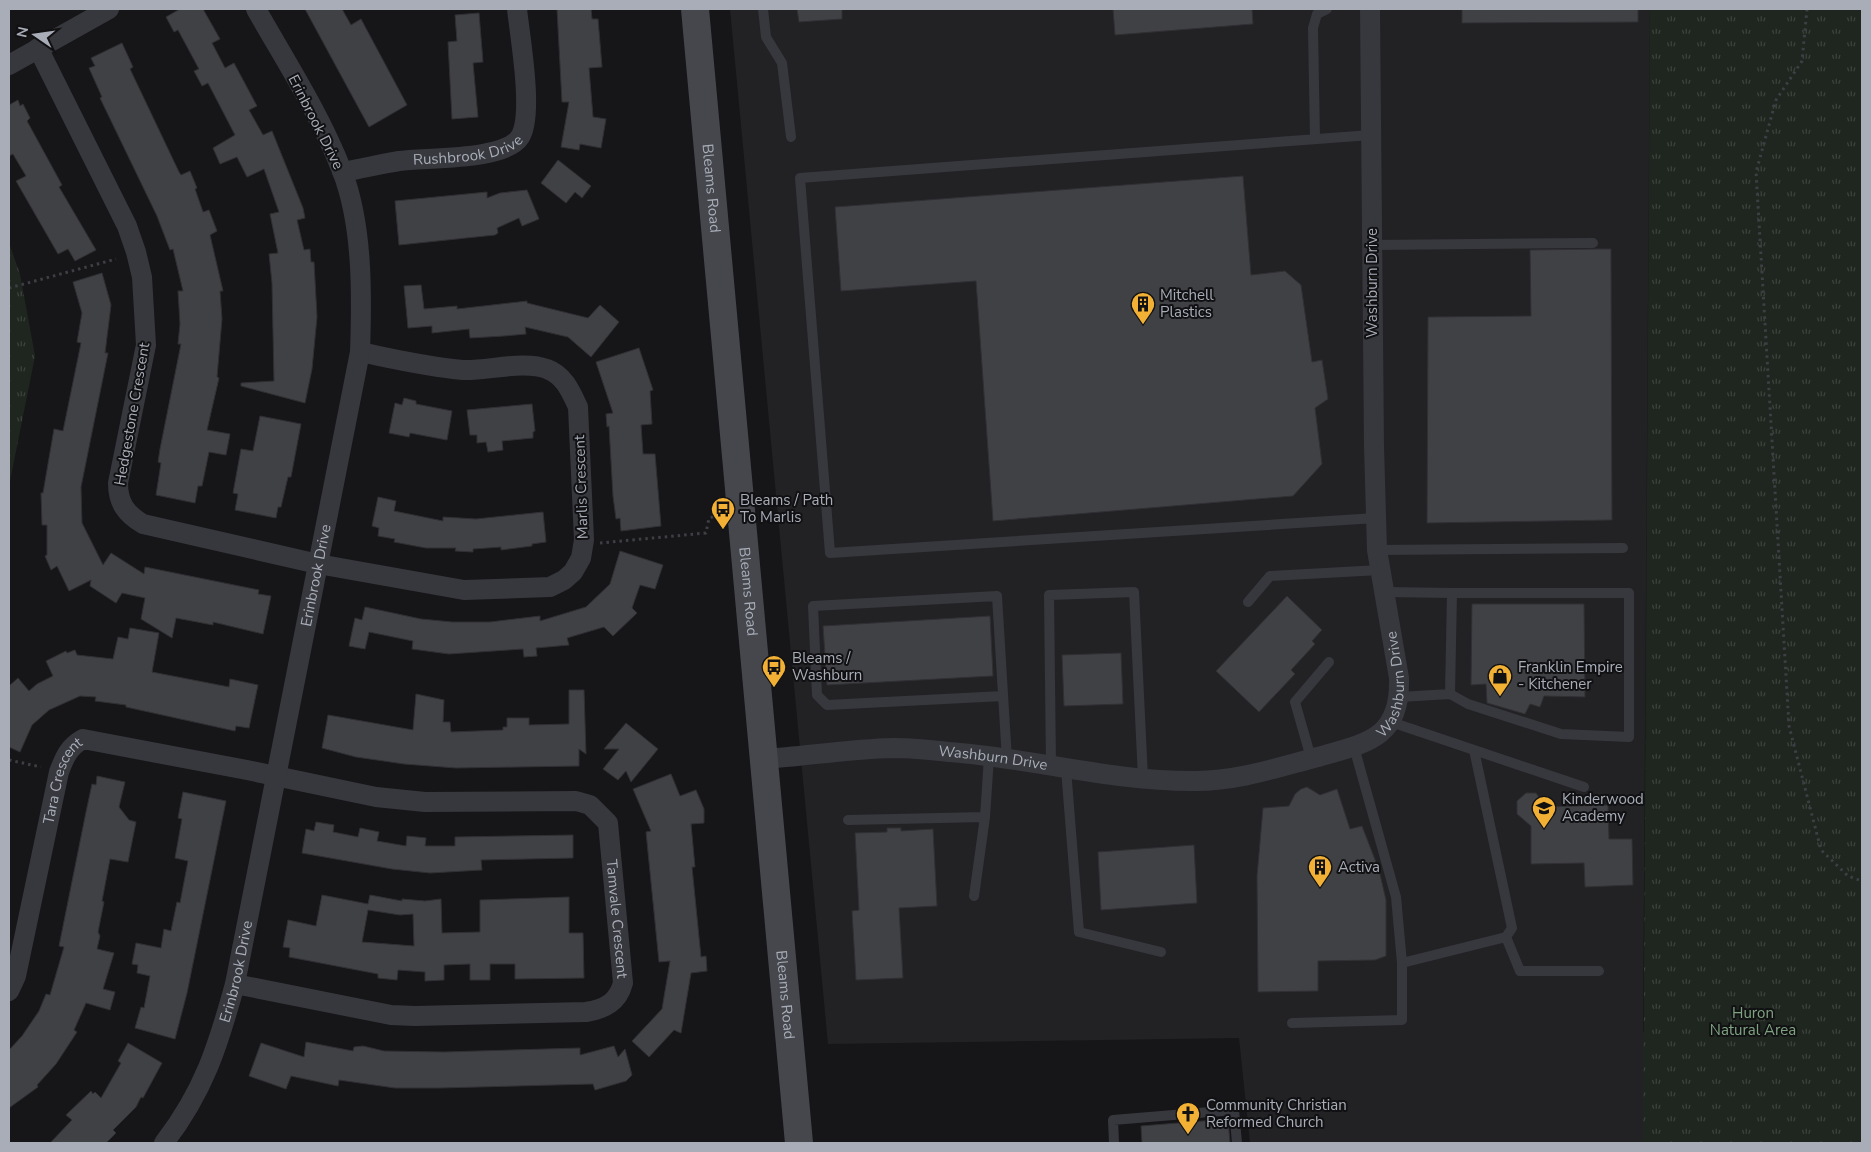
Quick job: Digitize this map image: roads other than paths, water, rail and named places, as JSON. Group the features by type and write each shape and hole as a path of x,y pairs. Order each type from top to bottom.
{"main road":[{"name":"Bleams Road","path":"695,9 799,1143"}],"street":[{"path":"9,65 109,9"},
{"name":"Erinbrook Drive","path":"164,1143 178,1125 203,1081 219,1044 235,984 360,352 362,294 354,218 342,172 320,122 256,9"},
{"name":"Rushbrook Drive","path":"342,172 398,161 490,152 507,148 520,138 526,118 526,109 517,9"},
{"name":"Washburn Drive","path":"765,760 893,748 952,752 1108,776 1198,781 1254,774 1354,747 1383,732 1395,717 1400,697 1399,678 1377,550 1370,9"},
{"name":"Hedgestone Crescent","path":"38,48 127,226 142,277 146,345 118,483 118,495 122,508 143,524 318,564"},
{"name":"Marlis Crescent","path":"318,564 464,590 523,589 550,587 564,580 573,572 582,558 584,540 578,407 570,389 559,377 548,369 533,366 465,370 360,352"},
{"name":"Tara Crescent","path":"9,991 16,976 59,772 65,754 74,745 84,739 94,740 276,776"},
{"name":"Tamvale Crescent","path":"235,984 357,1009 415,1016 586,1012 600,1010 610,1005 621,991 623,982 608,823 590,805 576,801 424,802 376,797 276,776"}],"lane":[{"path":"763,9 766,37 782,63 791,137"},
{"path":"1315,139 1313,28 1317,14 1326,9"},
{"path":"1371,135 800,178 830,553 1376,518"},
{"path":"1372,244 1592,244"},
{"path":"1377,550 1623,548"},
{"path":"1248,602 1270,576 1380,570"},
{"path":"1144,778 1134,592 1049,595 1059,768 1079,932 1161,952"},
{"path":"1384,592 1629,593 1629,737 1561,734 1468,704 1450,694 1400,697"},
{"path":"1450,694 1452,593"},
{"path":"974,896 985,817 998,759 1003,696 997,596 813,606 817,695 827,705 1003,696"},
{"path":"1311,758 1295,702 1329,662"},
{"path":"1391,722 1584,787"},
{"path":"1292,1023 1402,1020 1402,963 1396,897 1354,747"},
{"path":"1402,963 1506,937 1512,928 1474,750"},
{"path":"848,820 985,817"},
{"path":"1506,937 1520,971 1599,971"},
{"path":"1114,1143 1113,1120 1234,1110 1237,1143"}],"place":[{"name":"Mitchell Plastics","path":"1143,325"},
{"name":"Bleams / Path To Marlis","path":"723,530"},
{"name":"Bleams / Washburn","path":"774,688"},
{"name":"Franklin Empire - Kitchener","path":"1500,697"},
{"name":"Kinderwood Academy","path":"1544,829"},
{"name":"Activa","path":"1320,888"},
{"name":"Community Christian Reformed Church","path":"1188,1135"}],"park label":[{"name":"Huron Natural Area","path":"1753,1022"}]}
